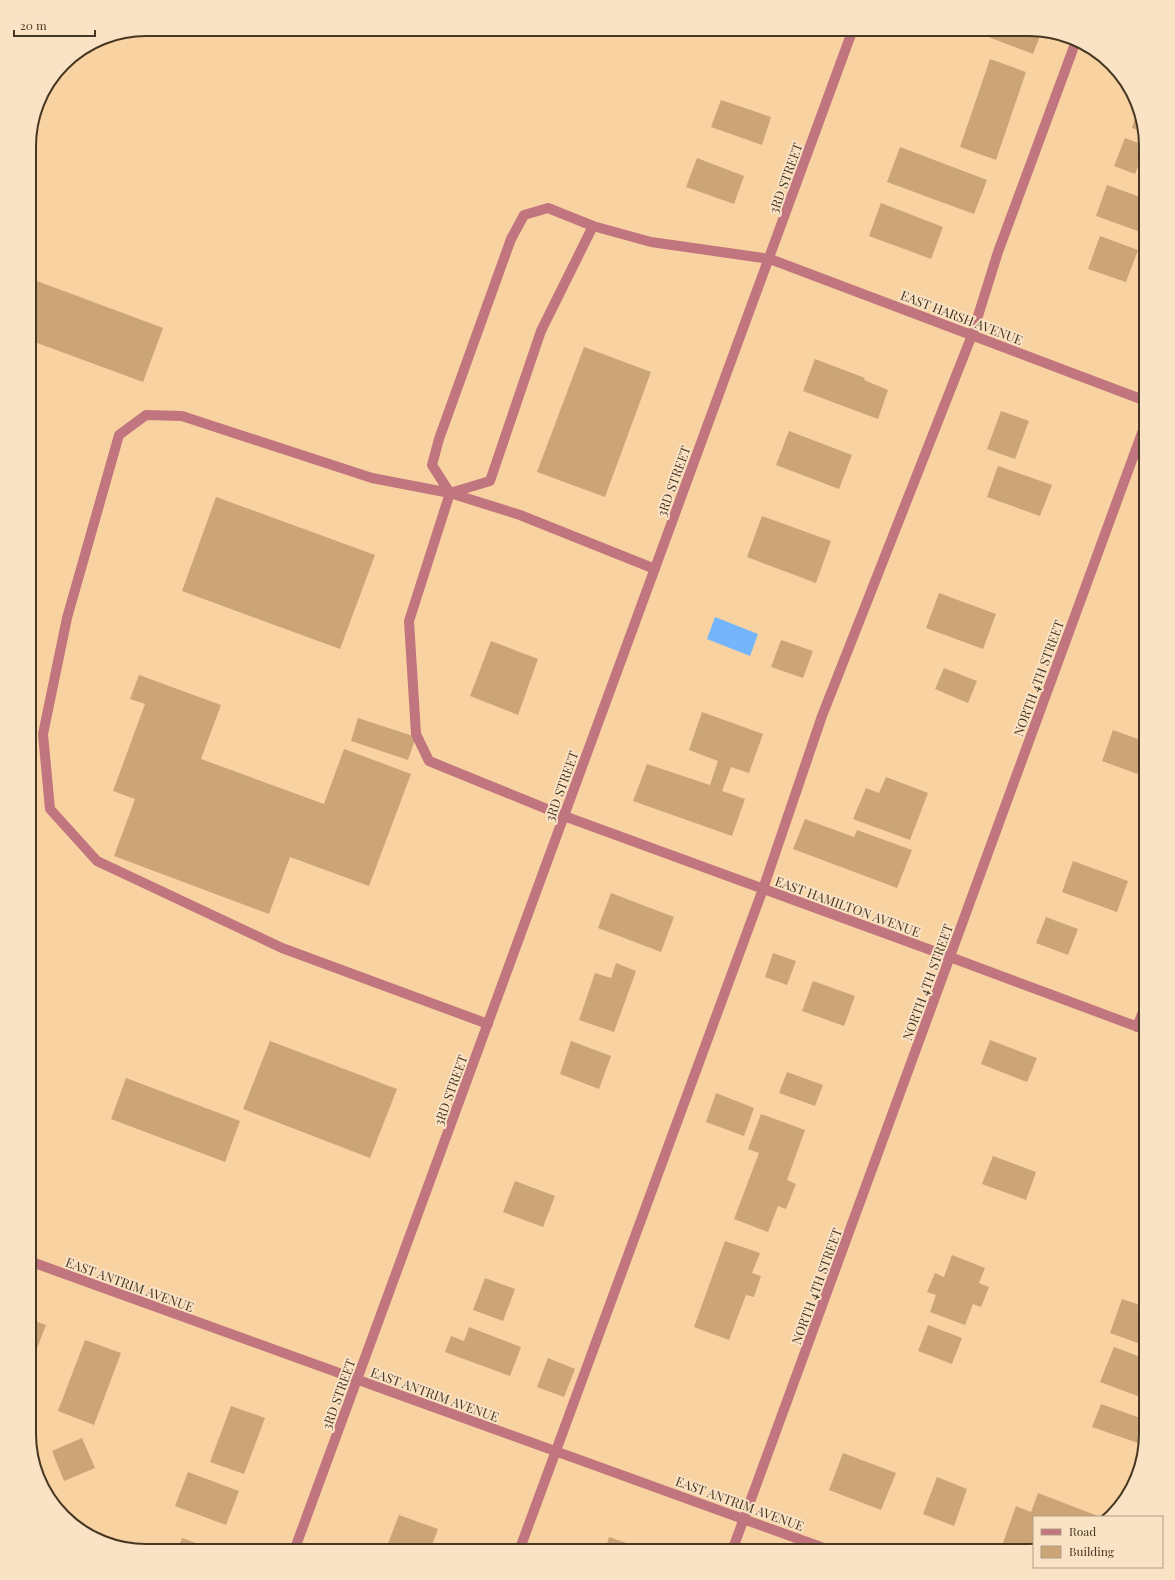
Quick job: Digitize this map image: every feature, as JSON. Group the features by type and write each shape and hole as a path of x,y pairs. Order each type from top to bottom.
{"street":[{"name":"3RD STREET","path":"297,1544 770,259 850,36"},
{"path":"522,1544 763,889 822,716 972,335 998,252 1074,46"},
{"name":"EAST HARSH AVENUE","path":"450,493 432,465 439,439 511,239 524,215 548,208 594,226 651,242 770,259 1139,397"},
{"path":"450,493 490,481 541,331 594,226"},
{"path":"488,1024 282,948 97,860 50,809 43,734 67,618 119,435 146,416 182,416 372,478 450,493 520,515 655,568"},
{"name":"NORTH 4TH STREET","path":"735,1544 1139,441"},
{"name":"EAST HAMILTON AVENUE","path":"450,493 409,621 416,734 429,761 564,816 1139,1028"},
{"name":"EAST ANTRIM AVENUE","path":"36,1264 357,1381 745,1518 814,1544"}],"water":[{"path":"715,617 758,634 750,656 707,639"}],"building":[{"path":"985,36 1040,37 1033,54"},
{"path":"990,59 1026,72 996,160 960,147"},
{"path":"721,100 771,117 762,145 711,127"},
{"path":"1135,118 1138,130 1132,128"},
{"path":"1125,138 1139,143 1139,164 1135,174 1114,166"},
{"path":"900,147 987,180 974,214 887,182"},
{"path":"697,158 744,176 734,204 686,187"},
{"path":"1107,185 1139,196 1139,231 1096,216"},
{"path":"881,203 943,227 931,259 869,236"},
{"path":"1100,236 1138,250 1126,282 1088,269"},
{"path":"36,281 163,328 143,382 36,343"},
{"path":"584,347 651,372 605,497 537,472"},
{"path":"815,359 865,378 864,380 888,390 878,419 803,391"},
{"path":"1001,411 1029,421 1015,459 987,449"},
{"path":"789,431 852,455 839,489 776,465"},
{"path":"998,466 1052,485 1040,516 987,497"},
{"path":"216,497 375,555 340,649 182,591"},
{"path":"762,516 831,541 816,583 747,557"},
{"path":"939,593 996,614 983,649 926,628"},
{"path":"781,640 813,651 803,678 771,667"},
{"path":"491,641 538,659 518,715 470,696"},
{"path":"944,668 977,681 968,703 935,689"},
{"path":"139,675 221,705 201,759 324,804 344,749 411,774 369,886 290,857 269,914 114,856 135,799 113,791 145,704 130,699"},
{"path":"702,712 763,734 749,773 731,767 722,791 745,799 732,836 633,801 647,764 710,785 718,761 689,750"},
{"path":"358,718 416,737 408,760 351,741"},
{"path":"1113,730 1139,739 1139,774 1102,761"},
{"path":"886,777 928,793 910,840 853,819 866,788 879,793"},
{"path":"805,819 854,837 857,830 912,850 897,888 793,849"},
{"path":"1073,861 1128,881 1117,912 1062,892"},
{"path":"611,893 674,917 661,952 598,928"},
{"path":"1046,917 1078,929 1068,955 1036,943"},
{"path":"773,953 796,961 787,985 765,977"},
{"path":"616,963 636,971 614,1032 579,1020 595,973 611,978"},
{"path":"813,981 855,996 844,1026 802,1011"},
{"path":"990,1040 1037,1058 1027,1082 981,1064"},
{"path":"270,1041 397,1089 370,1158 243,1109"},
{"path":"571,1041 611,1056 599,1089 560,1074"},
{"path":"787,1072 823,1085 815,1106 779,1093"},
{"path":"126,1078 240,1121 225,1162 111,1119"},
{"path":"716,1093 754,1108 744,1136 706,1122"},
{"path":"761,1114 805,1130 787,1180 796,1184 786,1209 778,1206 768,1232 734,1219 759,1153 748,1149"},
{"path":"993,1156 1036,1172 1026,1200 982,1184"},
{"path":"515,1181 555,1196 543,1227 503,1212"},
{"path":"725,1241 760,1253 752,1273 761,1276 754,1297 746,1295 729,1340 694,1327"},
{"path":"952,1255 985,1268 979,1283 989,1287 981,1307 973,1304 965,1325 930,1312 936,1295 927,1292 935,1273 944,1277"},
{"path":"485,1278 515,1289 503,1321 473,1310"},
{"path":"1122,1299 1139,1305 1139,1343 1110,1333"},
{"path":"36,1321 46,1325 36,1351"},
{"path":"928,1325 962,1338 952,1364 918,1351"},
{"path":"469,1327 521,1347 510,1376 445,1352 451,1336 464,1341"},
{"path":"85,1340 121,1353 94,1425 58,1411"},
{"path":"1114,1347 1139,1356 1139,1397 1100,1382"},
{"path":"548,1358 575,1369 564,1397 537,1387"},
{"path":"1101,1404 1139,1418 1138,1442 1138,1443 1092,1427"},
{"path":"231,1406 265,1418 244,1474 210,1462"},
{"path":"82,1438 95,1468 64,1481 52,1451"},
{"path":"843,1453 896,1473 881,1510 829,1490"},
{"path":"188,1472 239,1491 226,1525 175,1506"},
{"path":"937,1477 967,1489 954,1526 923,1514"},
{"path":"1038,1493 1098,1516 1033,1516 1033,1544 1003,1543 1016,1506 1031,1512"},
{"path":"399,1515 438,1529 433,1544 388,1544"},
{"path":"609,1537 630,1544 607,1544"},
{"path":"182,1538 198,1544 180,1544"}]}
